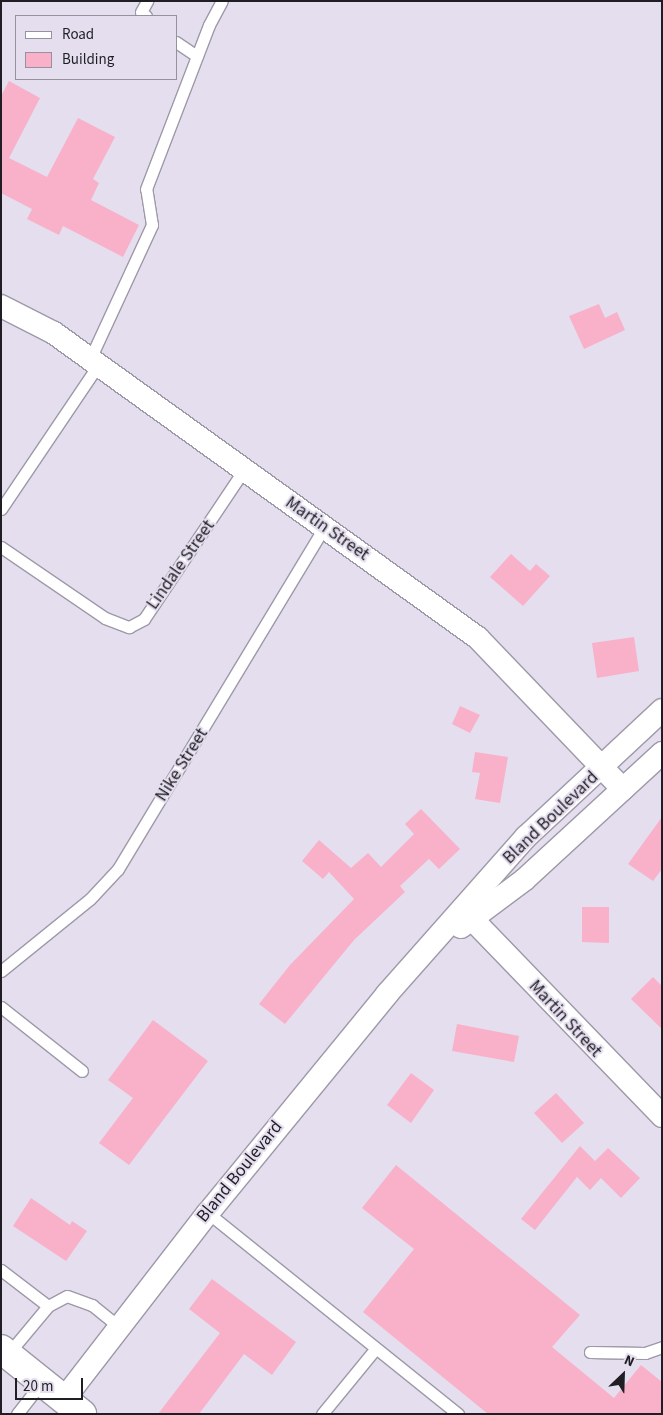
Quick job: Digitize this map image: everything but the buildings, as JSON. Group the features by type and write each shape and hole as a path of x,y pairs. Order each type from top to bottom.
{"main road":[{"path":"4,1352 73,1406"}],"street":[{"name":"Martin Street","path":"1,306 54,333 243,471 478,638 600,770 623,789"},
{"name":"Bland Boulevard","path":"73,1406 118,1326 313,1082 526,837 600,770 662,710"},
{"name":"Bland Boulevard","path":"426,953 524,880 662,753"},
{"name":"Martin Street","path":"472,919 662,1116"}],"lane":[{"path":"145,15 141,12 147,1"},
{"path":"1,509 94,362 152,225 146,189 197,56 222,1"},
{"path":"178,43 197,56"},
{"name":"Lindale Street","path":"1,547 105,618 129,627 144,619 243,471"},
{"name":"Nike Street","path":"1,971 90,899 118,869 324,528"},
{"path":"1,1008 82,1070"},
{"path":"208,1213 458,1414"},
{"path":"1,1270 48,1306"},
{"path":"4,1352 48,1306 61,1298 77,1298 92,1305 118,1326"},
{"path":"590,1352 645,1353 662,1347"},
{"path":"322,1414 376,1348"},
{"path":"17,1414 42,1382"}]}
